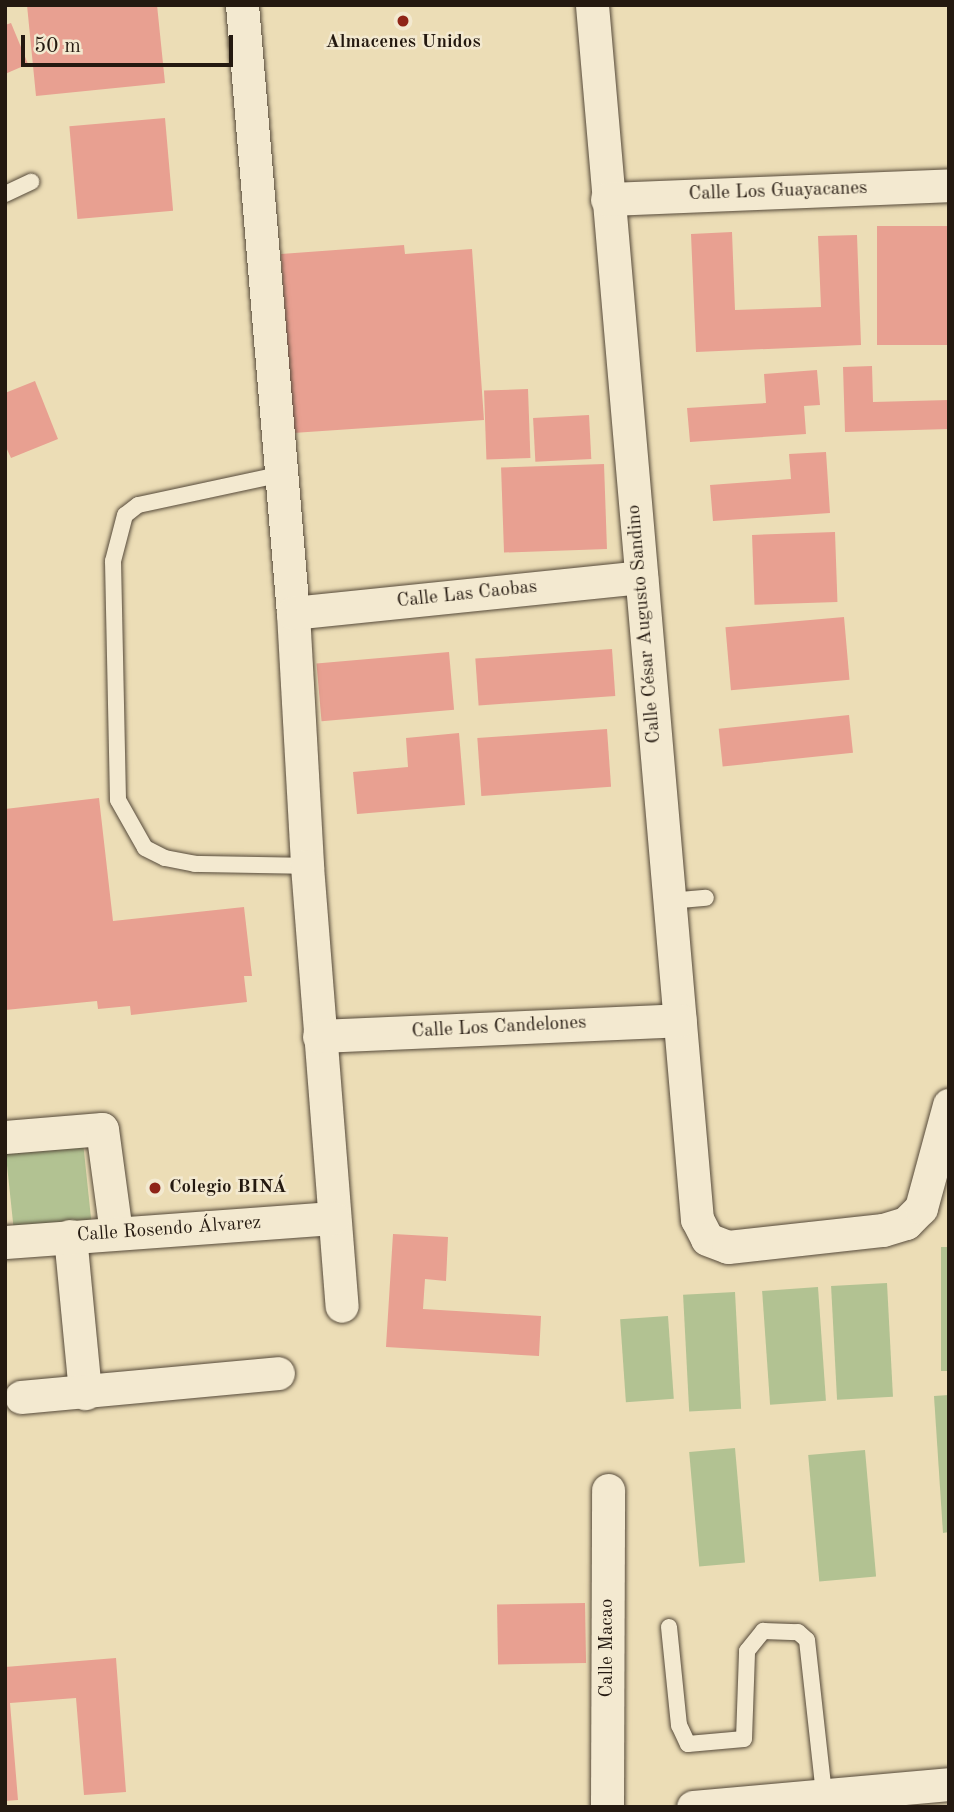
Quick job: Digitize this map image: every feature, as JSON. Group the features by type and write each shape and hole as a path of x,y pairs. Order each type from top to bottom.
{"street":[{"path":"242,5 278,475 293,613 319,1036 342,1306"},
{"name":"Calle César Augusto Sandino","path":"592,5 697,1219 707,1239 728,1247 883,1230 906,1223 921,1208 949,1105"},
{"name":"Calle Los Guayacanes","path":"607,199 949,185"},
{"name":"Calle Las Caobas","path":"293,613 641,578"},
{"name":"Calle Los Candelones","path":"319,1036 680,1020"},
{"path":"5,1137 102,1129 116,1233"},
{"name":"Calle Rosendo Álvarez","path":"5,1242 333,1219"},
{"path":"70,1236 85,1392"},
{"path":"21,1397 278,1373"},
{"name":"Calle Macao","path":"607,1807 608,1490"},
{"path":"694,1807 949,1784"}],"lane":[{"path":"5,194 31,182"},
{"path":"278,475 138,505 125,515 113,561 118,800 145,848 166,858 195,864 307,866"},
{"path":"669,901 706,898"},
{"path":"669,1627 679,1725 688,1744 744,1739 747,1651 763,1631 798,1632 807,1640 824,1795"}],"green space":[{"path":"83,1142 91,1222 14,1230 5,1150"},
{"path":"941,1247 949,1247 949,1371 941,1371"},
{"path":"887,1283 893,1397 837,1400 831,1286"},
{"path":"818,1287 826,1401 770,1405 762,1291"},
{"path":"735,1292 741,1409 689,1412 683,1295"},
{"path":"668,1316 674,1399 626,1402 620,1319"},
{"path":"949,1395 949,1532 943,1533 934,1396"},
{"path":"735,1448 745,1563 699,1567 689,1452"},
{"path":"865,1450 876,1577 819,1581 808,1455"}],"building":[{"path":"27,5 157,5 165,83 36,96"},
{"path":"11,23 28,64 5,74 5,25"},
{"path":"165,118 173,211 77,219 69,126"},
{"path":"877,226 949,226 949,345 877,345"},
{"path":"732,232 735,310 821,307 818,236 857,235 861,345 696,352 691,234"},
{"path":"404,245 405,254 472,249 484,420 293,433 281,254"},
{"path":"872,366 873,402 949,400 949,429 845,432 843,367"},
{"path":"817,370 820,405 804,406 806,434 690,442 687,408 766,403 764,374"},
{"path":"35,381 58,439 11,458 5,445 5,393"},
{"path":"528,389 530,458 486,459 484,391"},
{"path":"589,415 591,459 535,462 533,418"},
{"path":"826,452 830,513 713,521 710,485 791,479 789,454"},
{"path":"604,464 607,549 504,553 501,468"},
{"path":"835,532 837,602 754,605 752,535"},
{"path":"844,617 849,680 731,690 725,627"},
{"path":"612,649 615,696 479,705 475,659"},
{"path":"449,652 454,710 322,721 317,664"},
{"path":"849,715 853,753 723,766 719,729"},
{"path":"607,729 611,787 481,796 477,738"},
{"path":"459,733 465,805 357,814 353,772 408,767 406,738"},
{"path":"99,798 113,921 244,907 252,976 244,976 247,1002 131,1015 130,1006 98,1009 97,1001 5,1010 5,809"},
{"path":"393,1234 448,1237 446,1281 425,1279 423,1309 541,1316 539,1356 386,1347"},
{"path":"585,1603 586,1663 498,1665 497,1605"},
{"path":"116,1658 126,1792 84,1795 76,1698 10,1703 18,1800 5,1801 5,1667"}],"place":[{"name":"Almacenes Unidos","path":"403,21"},
{"name":"Colegio BINÁ","path":"155,1188"}]}
